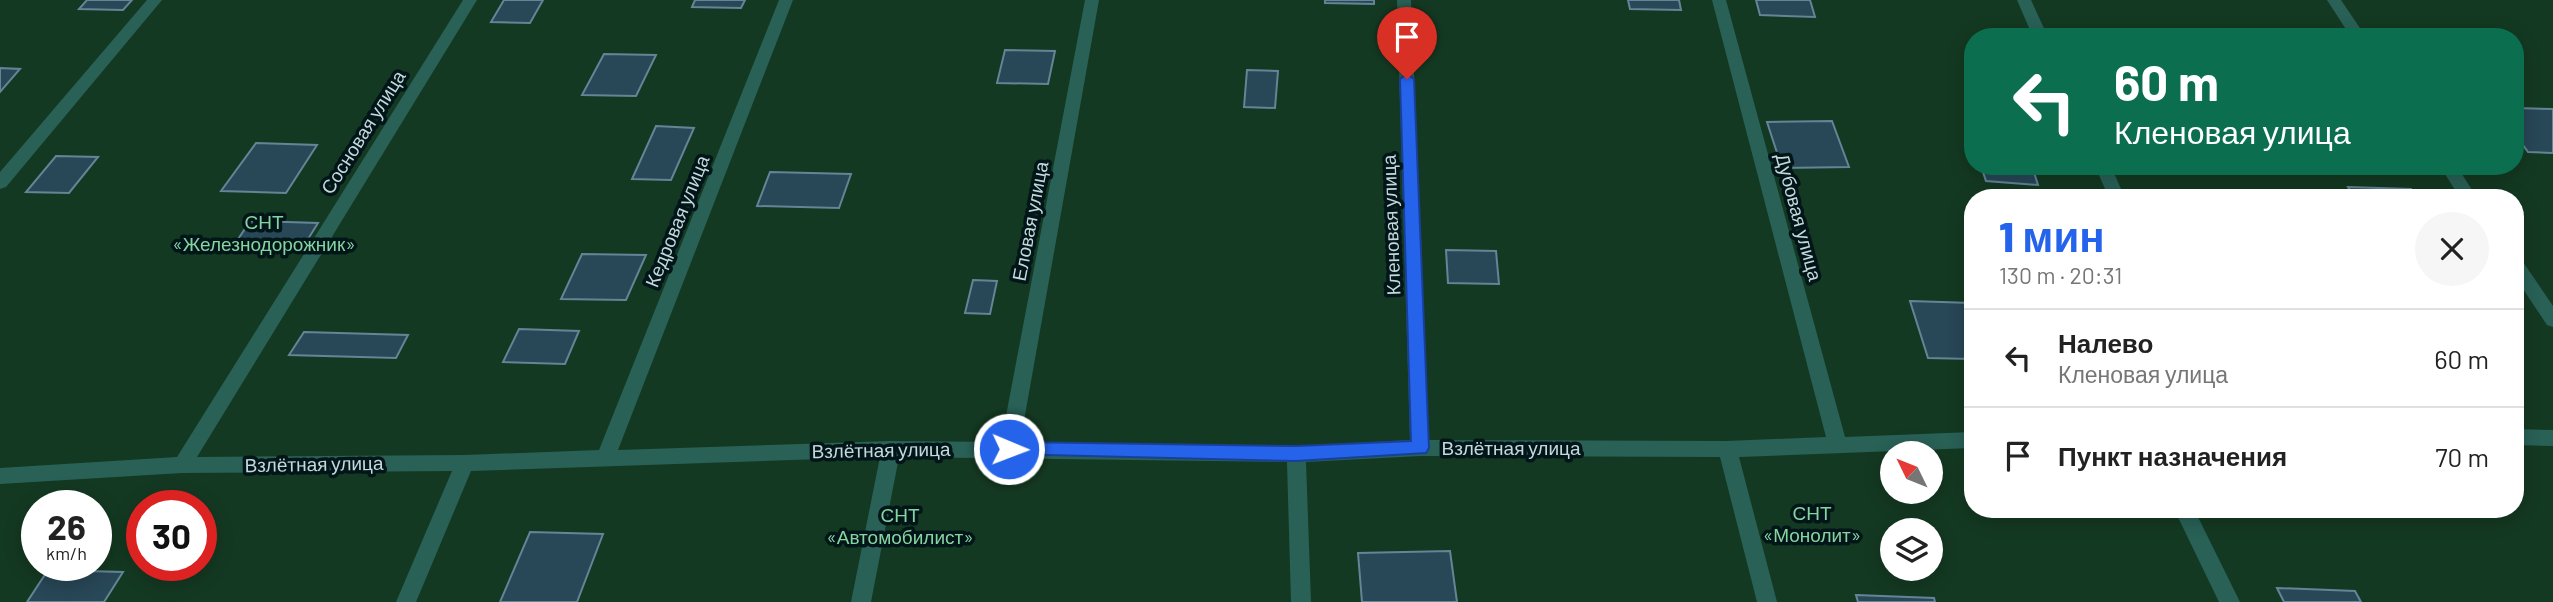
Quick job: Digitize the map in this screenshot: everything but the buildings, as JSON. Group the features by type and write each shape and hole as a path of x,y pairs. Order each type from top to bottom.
{"street":[{"path":"0,183 155,0"},
{"name":"Сосновая улица","path":"182,466 470,0"},
{"name":"Кедровая улица","path":"606,457 786,0"},
{"name":"Еловая улица","path":"1009,449 1092,0"},
{"name":"Кленовая улица","path":"1404,0 1420,448"},
{"name":"Дубовая улица","path":"1719,0 1838,446"},
{"path":"2024,0 2037,28"},
{"path":"2334,0 2353,28"},
{"path":"2524,277 2553,320"},
{"path":"2524,437 2553,438"},
{"name":"Взлётная улица","path":"0,476 182,466 465,463 891,449 1296,454 1420,448 1727,449 1964,440"},
{"path":"861,602 891,449"},
{"path":"1727,449 1767,602"},
{"path":"1296,454 1301,602"},
{"path":"406,602 465,463"},
{"path":"2188,518 2230,602"}],"green space":[{"name":"СНТ «Железнодорожник»","path":"0,0 2553,0 2553,602 0,602"}],"route":[{"path":"1009,449 1296,454 1420,448 1407,79"}],"park label":[{"name":"СНТ «Монолит»","path":"1812,524"},
{"name":"СНТ «Автомобилист»","path":"900,526"}]}
